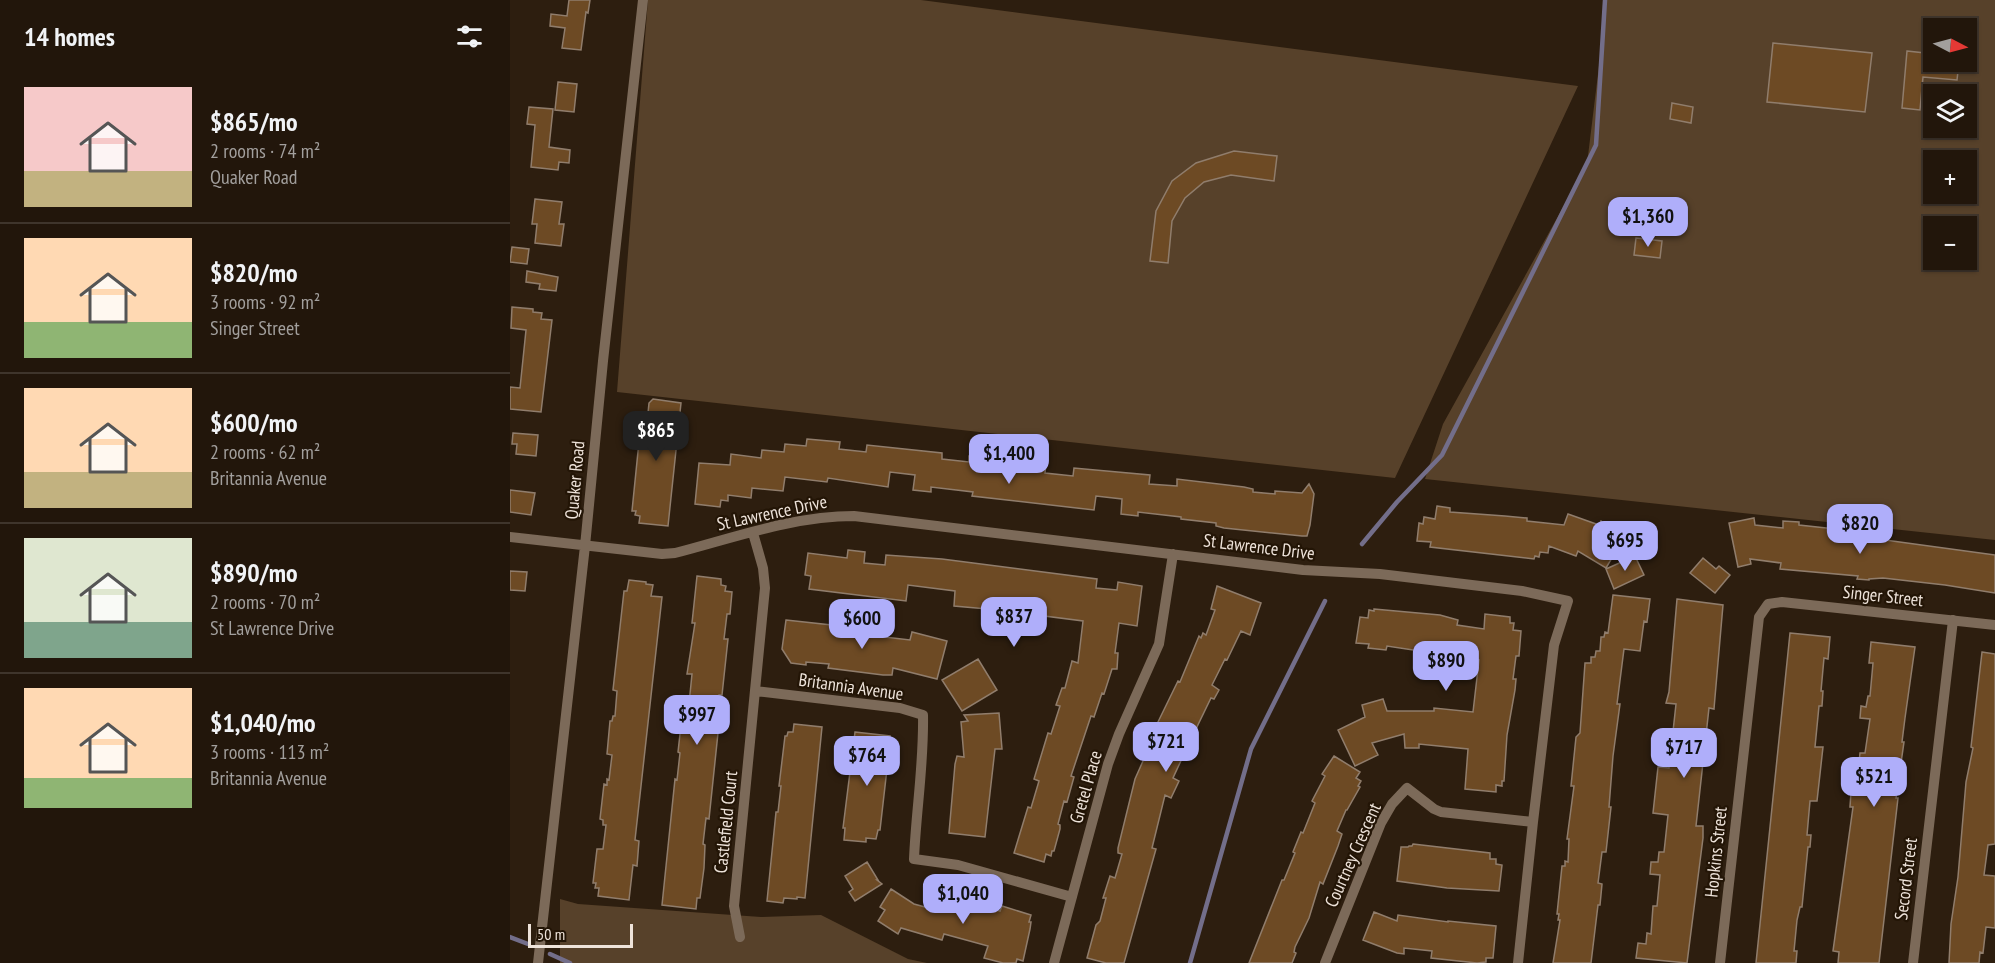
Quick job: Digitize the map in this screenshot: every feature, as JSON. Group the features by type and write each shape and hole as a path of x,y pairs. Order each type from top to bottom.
{"street":[{"name":"Quaker Road","path":"538,963 643,0"},
{"name":"St Lawrence Drive","path":"510,537 668,554 803,520 830,516 854,516 1303,570 1380,574 1522,591 1568,601 1554,645 1518,963"},
{"name":"Castlefield Court","path":"740,937 734,906 765,588 763,568 753,533"},
{"name":"Gretel Place","path":"1054,963 1112,754 1159,644 1173,554"},
{"name":"Singer Street","path":"1768,604 1782,602 1995,625"},
{"name":"Hopkins Street","path":"1720,963 1759,617 1768,604"},
{"name":"Secord Street","path":"1913,963 1953,620"},
{"name":"Britannia Avenue","path":"755,691 900,708 923,715 924,749 914,859 958,865 1072,897"},
{"name":"Courtney Crescent","path":"1328,962 1380,823 1392,804 1407,788 1441,812 1533,822"}],"shaded area":[{"path":"648,0 921,0 1578,86 1395,478 617,392"},
{"path":"1607,0 1995,0 1995,540 1425,479 1443,424 1587,164"},
{"path":"560,899 578,904 761,917 821,915 908,959 927,963 560,963"}],"building":[{"path":"569,0 590,0 588,13 586,12 581,50 562,48 565,28 550,26 551,14 567,16"},
{"path":"1773,43 1872,53 1865,112 1767,102"},
{"path":"1907,51 1923,53 1923,72 1958,72 1957,80 1923,77 1920,110 1902,108"},
{"path":"558,82 577,84 574,112 555,110"},
{"path":"1672,103 1693,107 1691,123 1670,119"},
{"path":"529,107 553,109 549,147 570,150 569,163 559,162 558,170 531,167 535,125 527,124"},
{"path":"1234,151 1277,156 1274,181 1231,175 1204,182 1185,198 1172,221 1168,263 1150,261 1156,211 1172,181 1196,163"},
{"path":"535,199 562,202 559,224 564,224 561,246 535,243 537,224 532,224"},
{"path":"1636,238 1662,241 1660,258 1634,255"},
{"path":"512,247 529,249 527,264 510,262"},
{"path":"527,271 558,277 556,291 539,289 540,284 526,282"},
{"path":"512,307 533,309 533,312 542,313 541,319 552,320 541,412 510,409 510,387 520,388 526,330 511,328"},
{"path":"653,399 681,403 668,526 639,523 640,516 635,515 636,511 632,511 642,412 648,413 649,403"},
{"path":"513,433 538,435 536,456 516,454 517,444 512,444"},
{"path":"807,439 840,442 839,449 866,452 867,445 942,453 942,459 969,462 969,456 1046,464 1045,473 1073,476 1074,468 1150,475 1149,484 1177,486 1177,479 1244,487 1253,489 1253,492 1275,494 1275,491 1302,493 1309,484 1314,494 1310,525 1307,536 1302,536 1224,528 1216,526 1216,523 1181,519 1181,517 1138,512 1138,516 1121,514 1122,499 1096,496 1094,510 972,496 973,492 931,487 931,492 913,490 915,475 890,472 888,487 828,478 827,482 785,477 783,491 752,488 751,498 728,495 728,501 721,500 720,507 695,504 699,463 730,465 731,454 761,458 762,450 784,452 785,444 806,446"},
{"path":"510,490 535,493 531,515 510,512"},
{"path":"1437,506 1450,508 1450,512 1527,518 1527,521 1564,525 1568,514 1599,525 1601,521 1625,536 1606,568 1578,551 1576,556 1549,546 1548,553 1540,552 1539,557 1535,556 1534,559 1430,547 1431,542 1417,541 1419,523 1423,524 1424,517 1435,519"},
{"path":"1754,518 1755,525 1783,528 1783,521 1863,532 1863,529 1875,530 1874,538 1995,555 1995,593 1883,578 1857,579 1858,576 1780,569 1781,563 1750,559 1751,564 1738,567 1729,523"},
{"path":"848,550 865,552 864,563 885,565 886,555 942,559 1097,579 1096,588 1117,590 1118,582 1142,586 1137,626 1119,623 1115,653 1118,653 1117,669 1112,669 1094,717 1091,716 1071,776 1074,777 1067,802 1064,801 1054,851 1051,856 1046,854 1044,862 1014,853 1028,807 1031,808 1039,781 1034,779 1048,733 1051,734 1060,706 1056,705 1062,688 1065,688 1072,661 1078,663 1083,621 1029,614 1030,610 987,605 987,609 954,606 955,591 908,585 906,601 809,589 811,576 805,575 808,553 847,558"},
{"path":"1635,556 1644,575 1614,589 1606,569"},
{"path":"1703,558 1716,569 1719,566 1730,575 1715,593 1690,573"},
{"path":"510,571 527,572 525,591 510,590"},
{"path":"697,576 721,579 721,585 726,586 725,591 732,592 724,639 728,639 722,695 719,695 716,719 718,719 718,733 709,819 706,818 703,844 705,845 704,868 700,898 697,898 696,909 662,905 675,779 677,780 680,753 678,752 682,716 676,715 677,703 689,704 692,674 687,674 695,623 692,623"},
{"path":"629,580 653,585 651,596 662,597 635,840 639,841 637,866 633,865 629,900 598,896 599,888 595,888 596,883 593,883 597,849 603,849 606,825 603,825 603,820 600,819 604,784 607,785 607,779 609,780 612,755 607,754 610,721 615,716 617,691 613,690 624,591 627,591"},
{"path":"1217,586 1261,603 1250,635 1241,631 1227,660 1225,659 1212,685 1219,690 1214,699 1211,698 1194,733 1197,734 1188,754 1185,752 1173,778 1179,781 1171,798 1165,795 1152,848 1156,849 1124,963 1106,963 1087,958 1096,925 1100,921 1106,898 1103,898 1110,876 1115,878 1122,854 1118,853 1118,848 1135,779 1147,752 1150,754 1154,750 1163,729 1156,726 1178,681 1180,682 1199,636 1201,638 1203,633 1206,635 1215,610 1211,609"},
{"path":"1613,595 1650,599 1647,622 1644,621 1640,651 1624,649 1617,704 1620,704 1613,756 1609,807 1611,807 1606,852 1602,852 1598,883 1602,884 1591,963 1553,963 1560,920 1557,914 1562,866 1565,866 1565,861 1568,862 1569,839 1567,839 1574,786 1571,786 1576,737 1580,733 1585,663 1591,663 1591,657 1595,657 1596,651 1600,651 1601,637 1604,637 1605,632 1608,633"},
{"path":"1677,599 1723,605 1714,709 1709,708 1696,826 1703,826 1703,838 1687,963 1636,958 1638,943 1646,944 1647,933 1651,934 1653,906 1657,906 1660,875 1650,874 1651,862 1658,862 1659,852 1664,852 1668,815 1653,813 1658,767 1669,768 1676,704 1666,703 1669,692"},
{"path":"1374,609 1440,615 1458,620 1457,625 1484,629 1485,614 1510,617 1510,623 1514,623 1513,630 1521,631 1519,656 1516,656 1513,679 1516,679 1507,735 1504,781 1502,781 1502,786 1496,785 1496,792 1465,789 1468,749 1419,744 1419,748 1405,748 1404,734 1372,743 1378,755 1355,766 1338,730 1365,717 1362,705 1383,699 1387,711 1434,711 1434,708 1473,712 1479,660 1387,646 1386,650 1368,648 1369,644 1356,643 1360,617 1368,618 1369,610 1374,611"},
{"path":"786,620 859,628 859,634 910,640 912,632 947,641 937,679 893,668 892,675 883,675 828,668 829,664 791,663 782,649"},
{"path":"1790,633 1830,637 1828,659 1824,658 1822,706 1819,706 1815,747 1823,747 1817,801 1810,801 1807,835 1811,835 1810,847 1808,847 1802,907 1800,907 1797,920 1794,951 1797,951 1796,963 1756,963"},
{"path":"1871,642 1915,647 1902,742 1904,742 1879,963 1838,963 1839,952 1833,951 1853,807 1850,807 1853,762 1859,763 1860,753 1865,753 1870,719 1860,718 1861,706 1866,707 1868,696 1870,696 1873,663 1869,663"},
{"path":"1982,652 1995,654 1995,844 1988,845 1984,875 1995,876 1995,928 1986,927 1983,953 1980,952 1979,963 1949,963 1966,782 1973,748 1971,747"},
{"path":"978,659 997,690 962,711 942,680"},
{"path":"999,713 1002,749 995,749 985,837 949,833 955,764 957,756 964,757 961,722 968,721 964,715"},
{"path":"794,724 822,727 805,898 784,898 783,903 767,901 785,736 788,732 793,732"},
{"path":"855,732 890,736 889,744 891,745 880,830 878,830 876,839 866,838 866,842 844,840 845,828 843,828"},
{"path":"1334,756 1360,772 1356,778 1361,781 1358,786 1360,787 1337,831 1342,834 1338,846 1323,884 1320,882 1309,918 1295,947 1294,952 1296,953 1292,963 1249,963 1295,853 1293,852 1301,832 1303,833 1315,803 1312,801 1325,776 1322,774"},
{"path":"1413,844 1490,853 1490,859 1496,859 1496,864 1502,865 1499,891 1447,888 1397,881 1401,847"},
{"path":"867,862 877,880 882,884 855,901 849,892 853,889 845,876"},
{"path":"891,889 914,904 936,910 939,899 966,907 967,902 1000,911 1002,906 1031,915 1023,961 1017,959 1016,963 1003,963 984,958 988,946 944,934 942,940 901,928 898,934 878,921 885,910 880,907"},
{"path":"1374,912 1397,921 1398,915 1496,926 1493,958 1486,958 1486,962 1477,963 1431,958 1432,951 1404,948 1404,954 1397,953 1363,940"}],"waterway":[{"path":"1362,544 1397,502 1442,455 1596,145 1605,0"},
{"path":"1190,963 1251,749 1325,601"},
{"path":"510,937 528,944"},
{"path":"550,954 570,963"}]}
